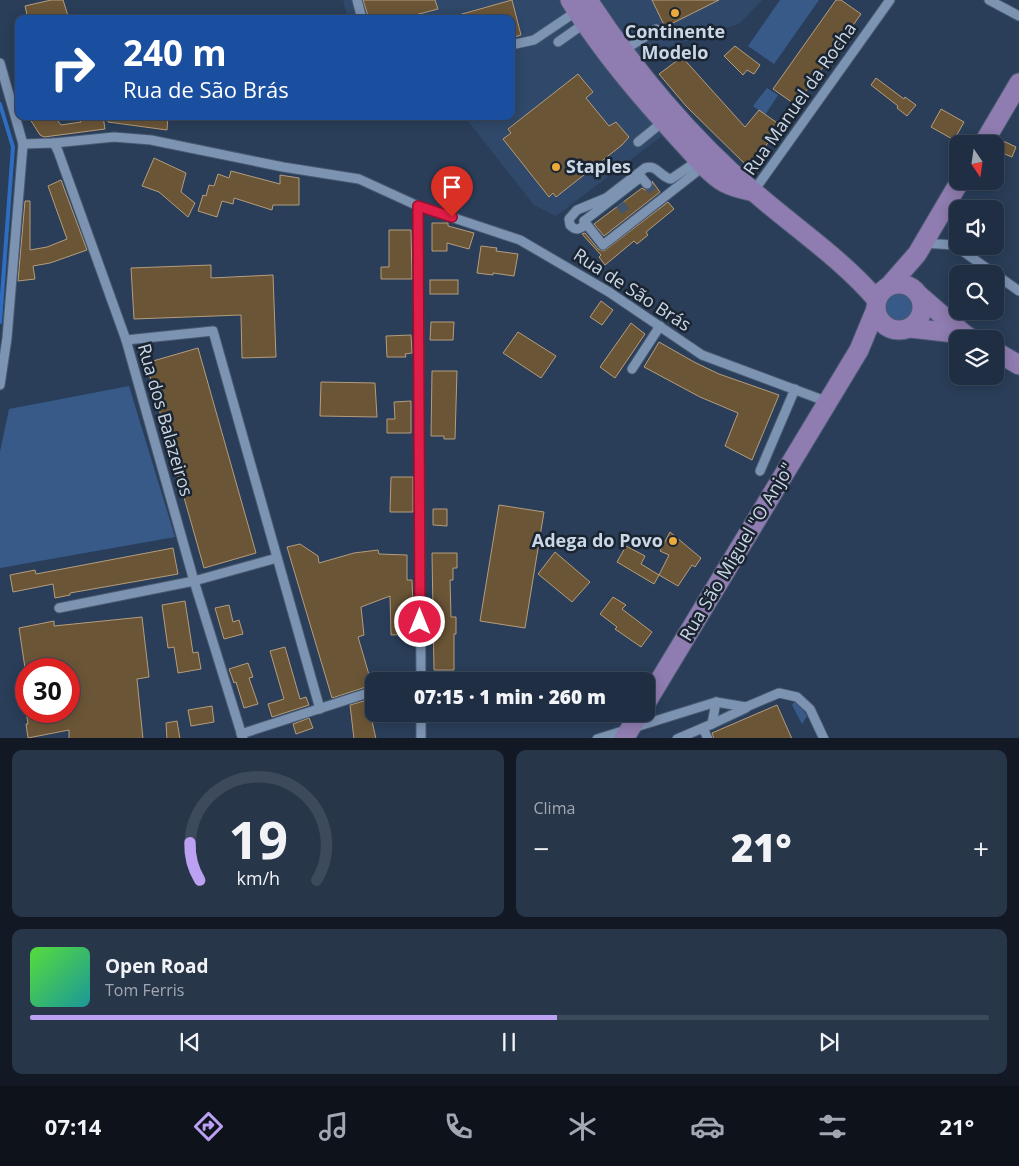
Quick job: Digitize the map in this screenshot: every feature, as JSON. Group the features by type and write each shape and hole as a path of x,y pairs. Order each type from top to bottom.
{"main road":[{"path":"580,9 628,80 701,163 716,178 728,186 753,192"},
{"path":"580,9 624,50 640,73 718,161 753,192 882,296"},
{"path":"987,135 1019,83"},
{"name":"Rua São Miguel \"O Anjo\"","path":"655,687 859,350 882,296 920,249 955,190"},
{"path":"859,350 916,324 923,311 917,293 920,249"},
{"path":"882,296 902,284 917,293 961,330"},
{"path":"882,296 881,322 887,327 949,334"},
{"path":"1004,356 1019,365"}],"street":[{"path":"357,0 361,15"},
{"name":"Rua Manuel da Rocha","path":"753,192 890,0"},
{"path":"989,0 1019,16"},
{"path":"558,42 580,9"},
{"path":"515,44 534,40 580,9"},
{"path":"624,50 653,32 656,28"},
{"path":"0,63 15,116"},
{"path":"0,385 7,338 23,144 16,120"},
{"path":"638,142 664,121"},
{"name":"Rua de São Brás","path":"54,143 114,137 151,140 283,167 359,179 418,206 520,240 609,292 702,355 828,402"},
{"path":"23,144 54,143"},
{"name":"Rua dos Balazeiros","path":"54,143 126,340 194,581 242,736"},
{"path":"584,222 603,245 633,221 657,197 701,163"},
{"path":"647,184 641,177 618,201 584,222 584,226 580,229 574,229 570,225 569,219 577,210 606,198 645,168 651,166 671,180 701,163"},
{"path":"418,206 421,672"},
{"path":"627,214 633,221"},
{"path":"920,249 954,245 1019,291"},
{"path":"632,369 660,326"},
{"path":"126,340 213,331 320,709"},
{"path":"760,471 795,389"},
{"path":"59,608 194,581 277,558"},
{"path":"677,738 779,693 797,697 810,709 824,738"},
{"path":"242,736 365,694"},
{"path":"597,738 716,702 746,708"},
{"path":"712,724 716,702"},
{"path":"421,722 421,738"},
{"path":"703,728 708,738"}],"shaded area":[{"path":"343,0 762,0 739,24 641,56 612,75 662,136 556,216 534,205 467,120 515,120 515,15 347,15"},
{"path":"780,0 819,0 774,64 748,46"},
{"path":"767,88 778,95 765,115 753,106"},
{"path":"900,290 907,291 912,295 916,300 916,314 912,319 907,323 900,324 893,323 888,319 884,314 883,307 884,300 888,295 893,291"},
{"path":"129,386 175,537 0,568 0,452 9,409"},
{"path":"794,702 801,707 807,716 802,724 792,705"}],"building":[{"path":"51,0 63,0 68,15 27,15 25,6"},
{"path":"363,0 435,0 438,9 415,15 368,15"},
{"path":"512,0 521,35 515,37 515,15 459,15"},
{"name":"Continente Modelo","path":"652,0 719,0 665,27"},
{"path":"836,0 841,0 861,14 796,105 773,89"},
{"path":"735,46 760,65 754,74 747,70 743,75 724,56"},
{"path":"682,57 745,127 759,110 780,125 750,169 686,106 659,74"},
{"name":"Staples","path":"578,74 593,92 586,98 609,126 616,122 629,137 622,145 556,197 553,193 549,197 503,139 511,133 508,129"},
{"path":"876,78 904,99 905,97 916,105 907,116 897,108 898,106 871,85"},
{"path":"941,109 964,122 957,135 949,135 949,137 931,127"},
{"path":"31,120 57,120 61,125 81,122 80,120 104,120 105,129 44,137 40,135"},
{"path":"108,120 168,120 167,130 108,122"},
{"path":"1004,141 1016,147 1012,157 1004,154"},
{"path":"154,158 186,173 181,192 195,203 188,217 159,192 142,186"},
{"path":"231,171 280,184 280,175 299,178 299,205 273,205 272,210 234,198 233,204 222,201 217,217 198,211 203,195 206,196 209,185 214,186 218,174 229,178"},
{"path":"61,180 87,250 50,263 33,266 35,279 18,281 25,201 30,201 30,250 47,247 67,239 48,186"},
{"path":"652,181 660,192 604,236 594,224 642,188 645,190 651,189 653,186"},
{"path":"668,202 674,209 646,232 648,235 637,244 634,241 605,265 599,257 601,255 582,234 585,233 598,249 604,251"},
{"path":"432,223 448,223 448,226 474,233 469,249 447,243 447,251 432,251"},
{"path":"389,230 411,230 412,279 381,279 381,267 389,267"},
{"path":"481,246 497,248 496,251 518,254 514,276 477,273"},
{"path":"211,265 211,278 273,275 276,357 242,358 241,315 134,319 131,268"},
{"path":"430,280 458,280 458,294 430,294"},
{"path":"601,301 613,310 602,325 590,317"},
{"path":"431,322 454,322 453,340 430,340"},
{"path":"631,323 645,334 615,378 600,367"},
{"path":"518,332 556,356 541,378 503,353"},
{"path":"411,335 412,353 405,354 406,357 387,357 386,336"},
{"path":"659,342 719,374 779,395 752,460 725,446 738,413 700,397 644,367"},
{"path":"198,348 256,553 204,568 146,363"},
{"path":"432,371 457,371 455,439 444,439 444,436 431,436"},
{"path":"321,382 375,383 377,417 320,416"},
{"path":"411,401 411,433 387,433 387,419 395,419 394,402"},
{"path":"391,477 413,477 413,512 390,512"},
{"path":"499,505 544,512 525,628 480,621"},
{"path":"433,509 447,509 447,526 433,525"},
{"path":"670,532 701,558 695,567 692,565 678,586 659,575 669,555 660,551"},
{"path":"300,544 318,556 319,563 354,553 378,550 379,554 407,555 407,580 412,580 414,634 391,635 390,596 361,607 364,635 358,637 368,672 365,672 365,687 332,698 287,547"},
{"path":"626,546 645,556 641,564 659,575 654,584 617,562"},
{"path":"173,548 178,574 70,593 70,595 55,598 53,584 13,592 10,575 35,570 36,574"},
{"path":"555,552 590,582 572,602 538,574"},
{"path":"432,553 457,553 457,568 453,568 453,580 450,580 451,617 456,617 454,670 434,670"},
{"path":"613,597 626,605 622,609 652,632 641,647 615,629 617,627 600,614"},
{"path":"185,601 193,653 198,652 201,669 178,673 174,647 168,648 162,605"},
{"path":"229,605 233,622 239,620 243,634 224,639 215,608"},
{"path":"142,617 149,677 137,679 143,738 69,738 69,730 28,738 26,724 28,723 80,723 80,658 24,658 19,628 54,621 54,626"},
{"path":"285,647 300,699 306,697 309,705 272,717 268,704 284,699 270,651"},
{"path":"248,663 253,677 249,678 258,704 244,708 236,682 234,683 229,669"},
{"path":"365,701 365,722 372,722 376,738 354,738 350,705"},
{"path":"777,705 792,738 714,738 712,733"},
{"path":"212,706 214,722 191,726 188,710"},
{"path":"309,718 313,728 296,734 293,724"},
{"path":"177,721 180,738 167,738 166,723"}],"waterway":[{"path":"0,104 13,147 0,322"}],"tunnel":[{"path":"647,184 654,193"},
{"path":"620,204 627,214"}],"place":[{"name":"Continente Modelo","path":"675,13"},
{"name":"Staples","path":"556,167"},
{"name":"Adega do Povo","path":"673,541"}],"route":[{"path":"420,622 418,206 452,217"}]}
